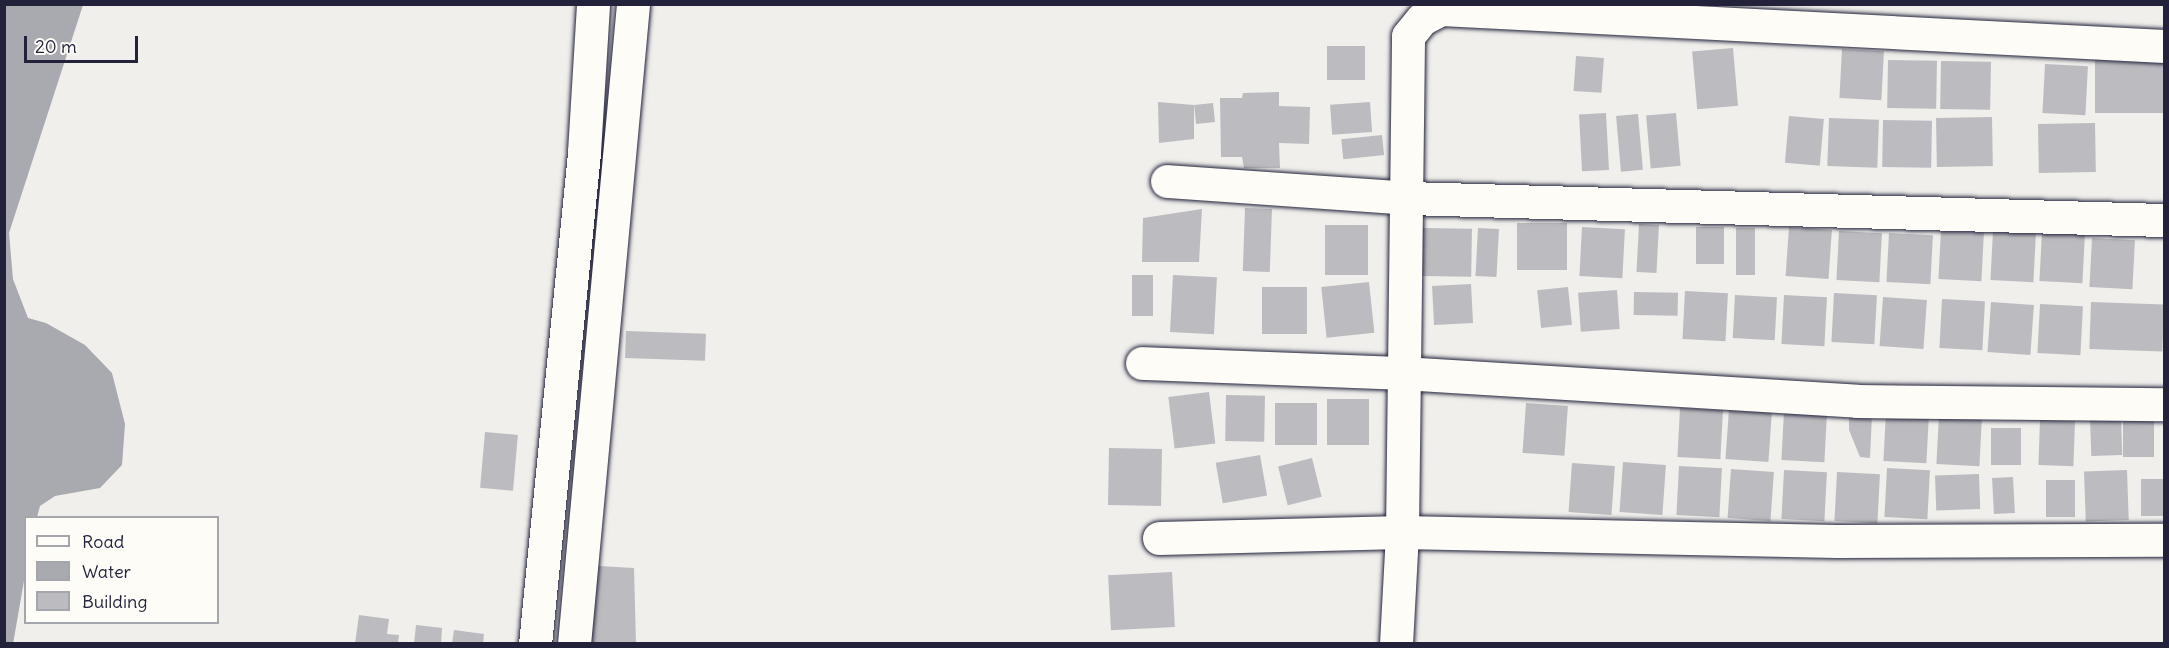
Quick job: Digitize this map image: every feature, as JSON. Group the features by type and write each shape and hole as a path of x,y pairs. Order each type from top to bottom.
{"street":[{"path":"535,644 584,152 593,4"},
{"path":"574,644 633,4"},
{"path":"1396,644 1402,532 1402,373 1408,198 1408,36 1422,20 1441,9 2164,46"},
{"path":"584,152 619,154"},
{"path":"1167,181 1408,198 2164,220"},
{"path":"1142,363 1402,373 1857,401 2164,404"},
{"path":"1159,538 1402,532 1837,541 2164,540"}],"water":[{"path":"4,5 83,5 9,233 13,279 28,318 46,323 85,345 112,373 125,424 122,465 100,488 55,496 40,506 37,516 24,516 24,581 13,644 4,643"}],"building":[{"path":"1327,46 1365,46 1365,80 1327,80"},
{"path":"1733,48 1738,106 1697,109 1692,52"},
{"path":"1842,49 1884,51 1881,100 1839,98"},
{"path":"1576,56 1604,58 1601,93 1574,91"},
{"path":"2095,58 2164,58 2164,113 2095,113"},
{"path":"1888,60 1937,61 1936,109 1887,108"},
{"path":"1941,61 1991,62 1990,110 1940,109"},
{"path":"2045,64 2088,66 2085,115 2042,113"},
{"path":"1279,92 1279,106 1310,107 1309,144 1279,143 1280,168 1244,168 1242,157 1221,157 1220,98 1242,98 1243,93"},
{"path":"1158,102 1194,105 1194,139 1159,143"},
{"path":"1370,102 1372,132 1332,135 1330,105"},
{"path":"1213,103 1215,122 1196,124 1194,105"},
{"path":"1606,113 1609,170 1582,171 1579,114"},
{"path":"1676,113 1681,166 1651,168 1646,116"},
{"path":"1638,114 1643,170 1621,172 1616,116"},
{"path":"1789,116 1824,119 1820,166 1785,163"},
{"path":"1992,117 1993,166 1937,167 1936,118"},
{"path":"1829,118 1879,120 1877,168 1827,166"},
{"path":"1883,120 1932,121 1931,168 1882,167"},
{"path":"2095,123 2096,172 2039,173 2038,124"},
{"path":"1382,135 1384,155 1343,159 1341,139"},
{"path":"1245,208 1272,209 1270,272 1243,271"},
{"path":"1202,209 1199,262 1142,262 1143,218"},
{"path":"1517,223 1567,223 1567,270 1517,270"},
{"path":"1639,224 1659,225 1656,273 1636,272"},
{"path":"1325,225 1368,225 1368,275 1325,275"},
{"path":"1582,227 1625,229 1622,278 1579,276"},
{"path":"1696,227 1724,227 1724,264 1696,264"},
{"path":"1789,227 1832,230 1828,279 1786,276"},
{"path":"1422,228 1472,229 1471,277 1421,276"},
{"path":"1478,228 1499,229 1496,277 1475,276"},
{"path":"1736,228 1755,228 1755,275 1736,275"},
{"path":"1941,230 1984,232 1981,281 1938,279"},
{"path":"1839,231 1882,233 1879,282 1836,280"},
{"path":"1993,231 2036,233 2033,282 1990,280"},
{"path":"2042,232 2085,234 2082,283 2039,281"},
{"path":"1889,233 1933,235 1930,284 1886,282"},
{"path":"2092,238 2135,240 2132,289 2089,287"},
{"path":"1132,275 1153,275 1153,316 1132,316"},
{"path":"1173,275 1217,277 1214,334 1170,332"},
{"path":"1369,282 1374,333 1327,338 1321,287"},
{"path":"1471,284 1473,323 1434,325 1432,286"},
{"path":"1262,287 1307,287 1307,334 1262,334"},
{"path":"1568,287 1572,325 1541,328 1537,290"},
{"path":"1617,290 1620,329 1581,332 1578,293"},
{"path":"1685,291 1728,293 1725,341 1682,339"},
{"path":"1634,292 1678,293 1678,316 1634,315"},
{"path":"1834,293 1877,295 1874,344 1831,342"},
{"path":"1735,295 1777,297 1775,340 1733,338"},
{"path":"1784,295 1827,297 1824,346 1781,344"},
{"path":"1883,297 1927,300 1923,349 1880,346"},
{"path":"1942,299 1985,301 1982,350 1939,348"},
{"path":"1991,302 2034,305 2030,355 1988,352"},
{"path":"2091,302 2164,305 2162,352 2089,349"},
{"path":"2040,304 2083,306 2080,355 2037,353"},
{"path":"626,331 706,334 705,361 625,358"},
{"path":"1209,392 1215,444 1175,449 1168,397"},
{"path":"1226,395 1265,396 1264,442 1225,441"},
{"path":"1327,399 1369,399 1369,445 1327,445"},
{"path":"1275,403 1317,403 1317,445 1275,445"},
{"path":"1526,403 1568,406 1564,456 1523,453"},
{"path":"1680,408 1723,410 1720,459 1677,457"},
{"path":"1729,409 1772,412 1768,462 1726,459"},
{"path":"1784,411 1827,413 1824,462 1781,460"},
{"path":"1886,412 1929,414 1926,463 1883,461"},
{"path":"1849,414 1872,415 1870,458 1860,457 1849,430"},
{"path":"1939,415 1982,417 1979,466 1936,464"},
{"path":"2121,418 2122,455 2091,456 2090,419"},
{"path":"2040,420 2075,421 2073,466 2038,465"},
{"path":"2123,420 2154,420 2154,457 2123,457"},
{"path":"1991,428 2021,428 2021,465 1991,465"},
{"path":"485,432 518,435 513,491 480,488"},
{"path":"1109,448 1162,449 1161,506 1108,505"},
{"path":"1260,455 1267,495 1223,503 1216,463"},
{"path":"1312,458 1322,497 1288,505 1278,466"},
{"path":"1623,462 1666,465 1662,515 1620,512"},
{"path":"1572,463 1615,466 1611,515 1569,512"},
{"path":"1679,466 1722,468 1719,517 1676,515"},
{"path":"1887,468 1930,470 1927,519 1884,517"},
{"path":"1731,469 1774,472 1770,521 1728,518"},
{"path":"1784,470 1827,472 1824,521 1781,519"},
{"path":"2127,470 2129,520 2086,521 2084,472"},
{"path":"1837,472 1880,474 1877,523 1834,521"},
{"path":"1979,474 1980,509 1936,511 1935,476"},
{"path":"2013,477 2015,513 1994,514 1992,478"},
{"path":"2141,479 2164,479 2164,516 2141,516"},
{"path":"2046,480 2075,480 2075,517 2046,517"},
{"path":"581,565 634,568 636,644 574,644"},
{"path":"1172,572 1175,627 1111,630 1108,575"},
{"path":"359,615 389,619 387,634 399,635 398,644 355,644"},
{"path":"416,625 442,628 441,644 414,644"},
{"path":"454,630 484,634 483,644 452,644"}]}
